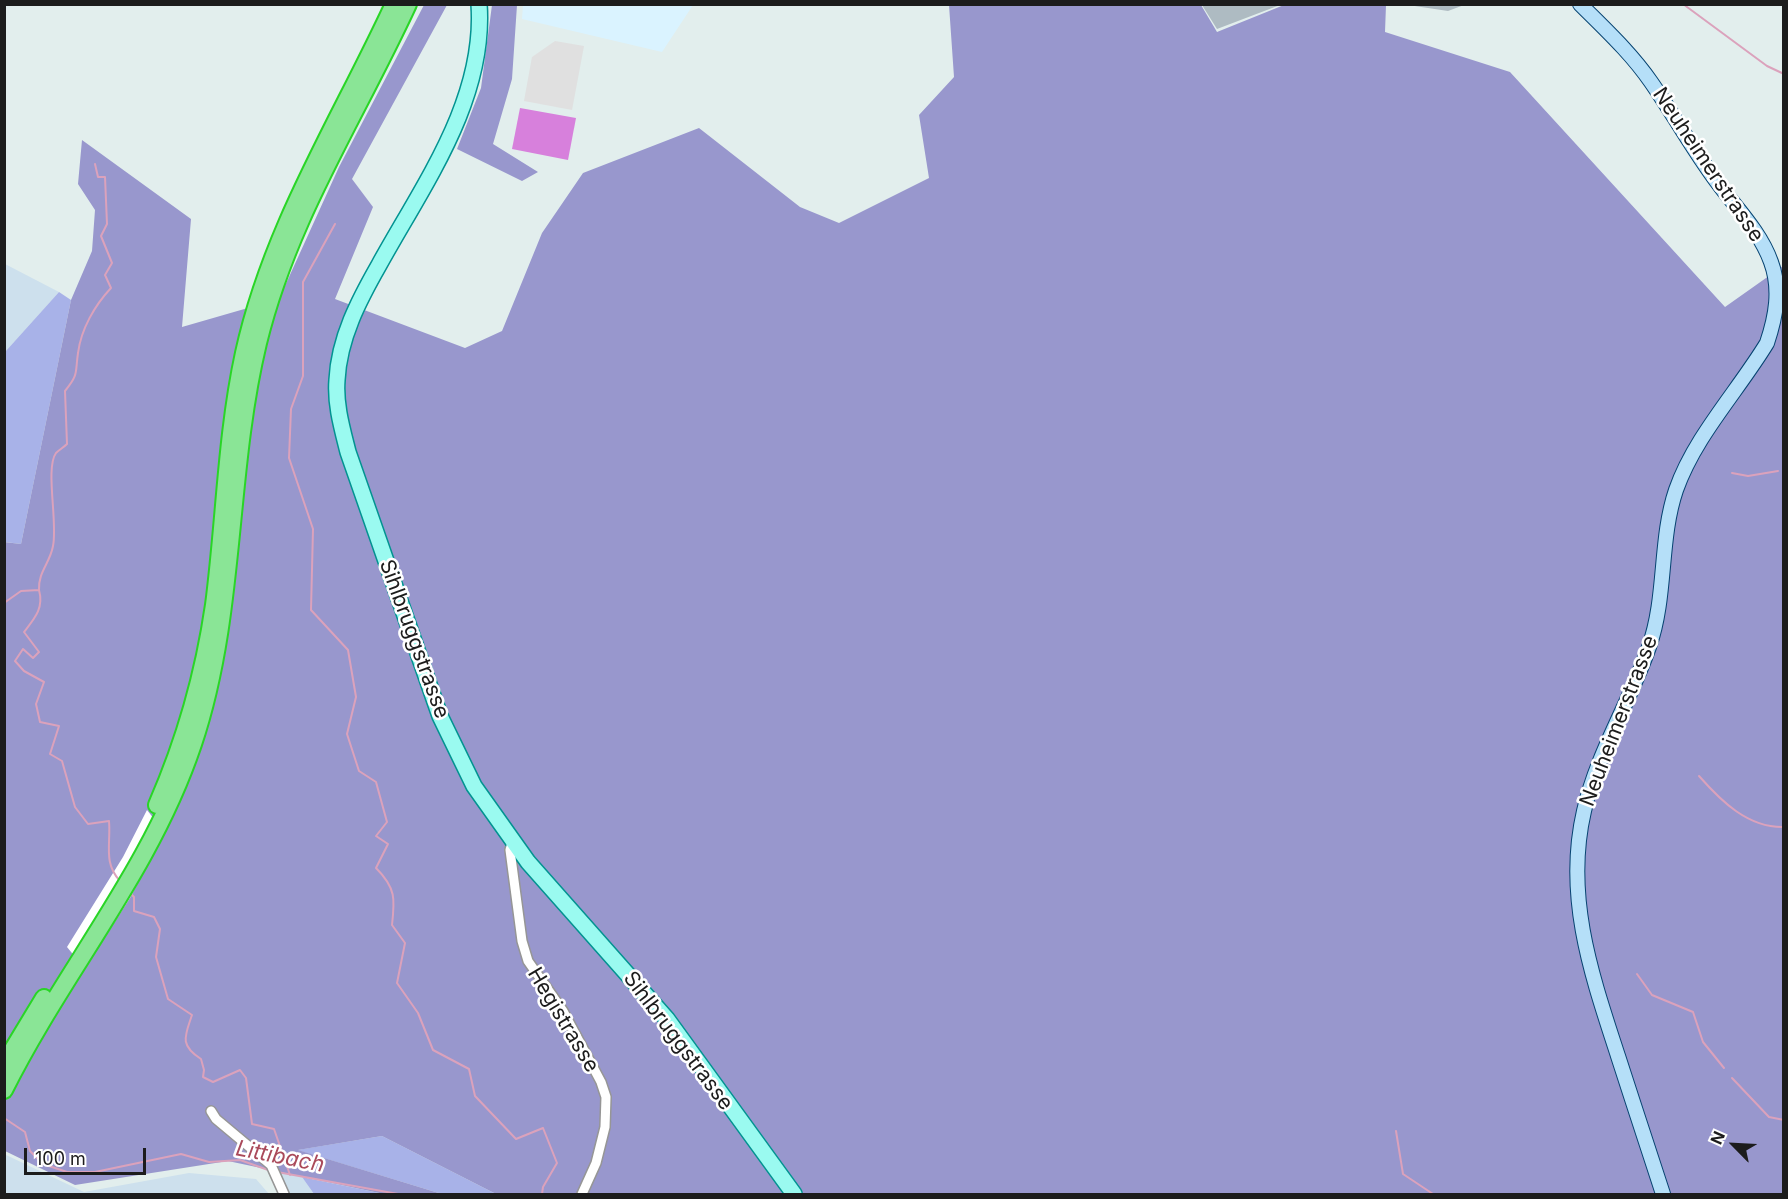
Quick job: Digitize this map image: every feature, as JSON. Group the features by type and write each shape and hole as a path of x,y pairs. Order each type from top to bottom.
{"highway":[{"path":"156,821 185,732 207,648 219,560 233,417 257,303 275,248 302,186 394,4"},
{"path":"4,1090 20,1048 156,821 196,736 215,664 226,599 246,407 258,343 271,297 309,199 408,4"},
{"path":"4,1064 20,1048"}],"main road":[{"name":"Sihlbruggstrasse","path":"479,4 474,62 459,116 351,321 339,360 337,390 348,452 440,716 474,786 512,842 667,1020 794,1194"}],"street":[{"name":"Neuheimerstrasse","path":"1580,4 1620,43 1650,81 1693,149 1762,242 1772,263 1776,282 1774,323 1767,343 1686,466 1676,490 1668,520 1657,614 1650,645 1594,776 1578,843 1576,887 1579,918 1590,970 1663,1194"},
{"name":"Hegistrasse","path":"512,842 510,850 522,941 528,961 563,1011 606,1097 605,1127 596,1163 582,1194"},
{"path":"211,1111 216,1119 271,1165 284,1194"}],"shaded area":[{"path":"523,4 693,5 662,52 522,19"},
{"path":"424,5 447,5 352,179 373,207 335,299 465,348 502,331 542,233 583,173 699,128 800,207 839,223 929,178 919,115 954,77 949,5 1201,5 1217,32 1284,5 1386,5 1385,32 1510,72 1725,307 1783,266 1783,1194 496,1194 382,1136 298,1150 442,1194 384,1194 228,1161 75,1185 5,1151 4,542 21,544 71,300 92,251 95,210 78,184 82,140 191,219 182,327 279,299 339,167"},
{"path":"492,5 517,5 512,79 493,144 538,172 522,181 457,149 481,88"},
{"path":"1202,5 1280,5 1217,29"},
{"path":"1408,5 1464,5 1448,11"},
{"path":"555,41 584,46 572,110 524,101 532,57"},
{"path":"520,108 576,118 568,160 512,149"},
{"path":"5,264 59,292 5,352"},
{"path":"59,292 71,300 21,544 5,542 5,352"},
{"path":"382,1136 496,1194 442,1194 297,1150"},
{"path":"4,1154 84,1192 189,1173 256,1179 269,1194 5,1194"},
{"path":"278,1172 302,1177 314,1194 290,1194"},
{"path":"302,1177 384,1194 314,1194"}],"pier":[{"path":"147,810 165,833 130,898 85,969 67,947 123,857"}],"waterway":[{"path":"1683,4 1767,66 1784,74"},
{"path":"39,590 40,578 53,546 53,460 56,453 67,444 65,391 74,377 86,326 94,310 111,288 105,275 112,263 101,236 107,224 105,177 98,177 95,164"},
{"path":"335,224 303,282 303,376 291,409 289,458 313,529 311,610 348,650 356,697 347,734 359,771 376,782 387,822 376,836 388,844 376,868 391,888 394,901 392,925 405,943 397,983 418,1013 433,1050 469,1069 475,1096 516,1139 543,1128 557,1163 543,1187 542,1194"},
{"path":"1732,473 1748,476 1778,471"},
{"path":"4,603 21,591 39,590 39,608 24,632 39,652 33,658 23,649 15,661 24,671 44,682 36,704 40,722 59,726 50,754 62,761 75,807 88,824 109,821 111,867 120,881"},
{"path":"1699,776 1716,795 1747,818 1771,826 1784,827"},
{"path":"129,892 134,897 134,911 154,917 160,929 156,957 168,999 192,1015 186,1040 189,1049 201,1059 203,1077 213,1082 240,1070 246,1078 252,1124 274,1129 290,1175"},
{"path":"1637,974 1652,995 1693,1012 1703,1042 1724,1068"},
{"path":"1732,1078 1769,1117 1784,1120"},
{"name":"Littibach","path":"4,1118 25,1132 30,1151 43,1164 67,1172 95,1172 181,1154 209,1162 240,1160 271,1171"},
{"path":"1396,1131 1403,1174 1433,1194"},
{"name":"Littibach","path":"277,1172 398,1194"}]}
